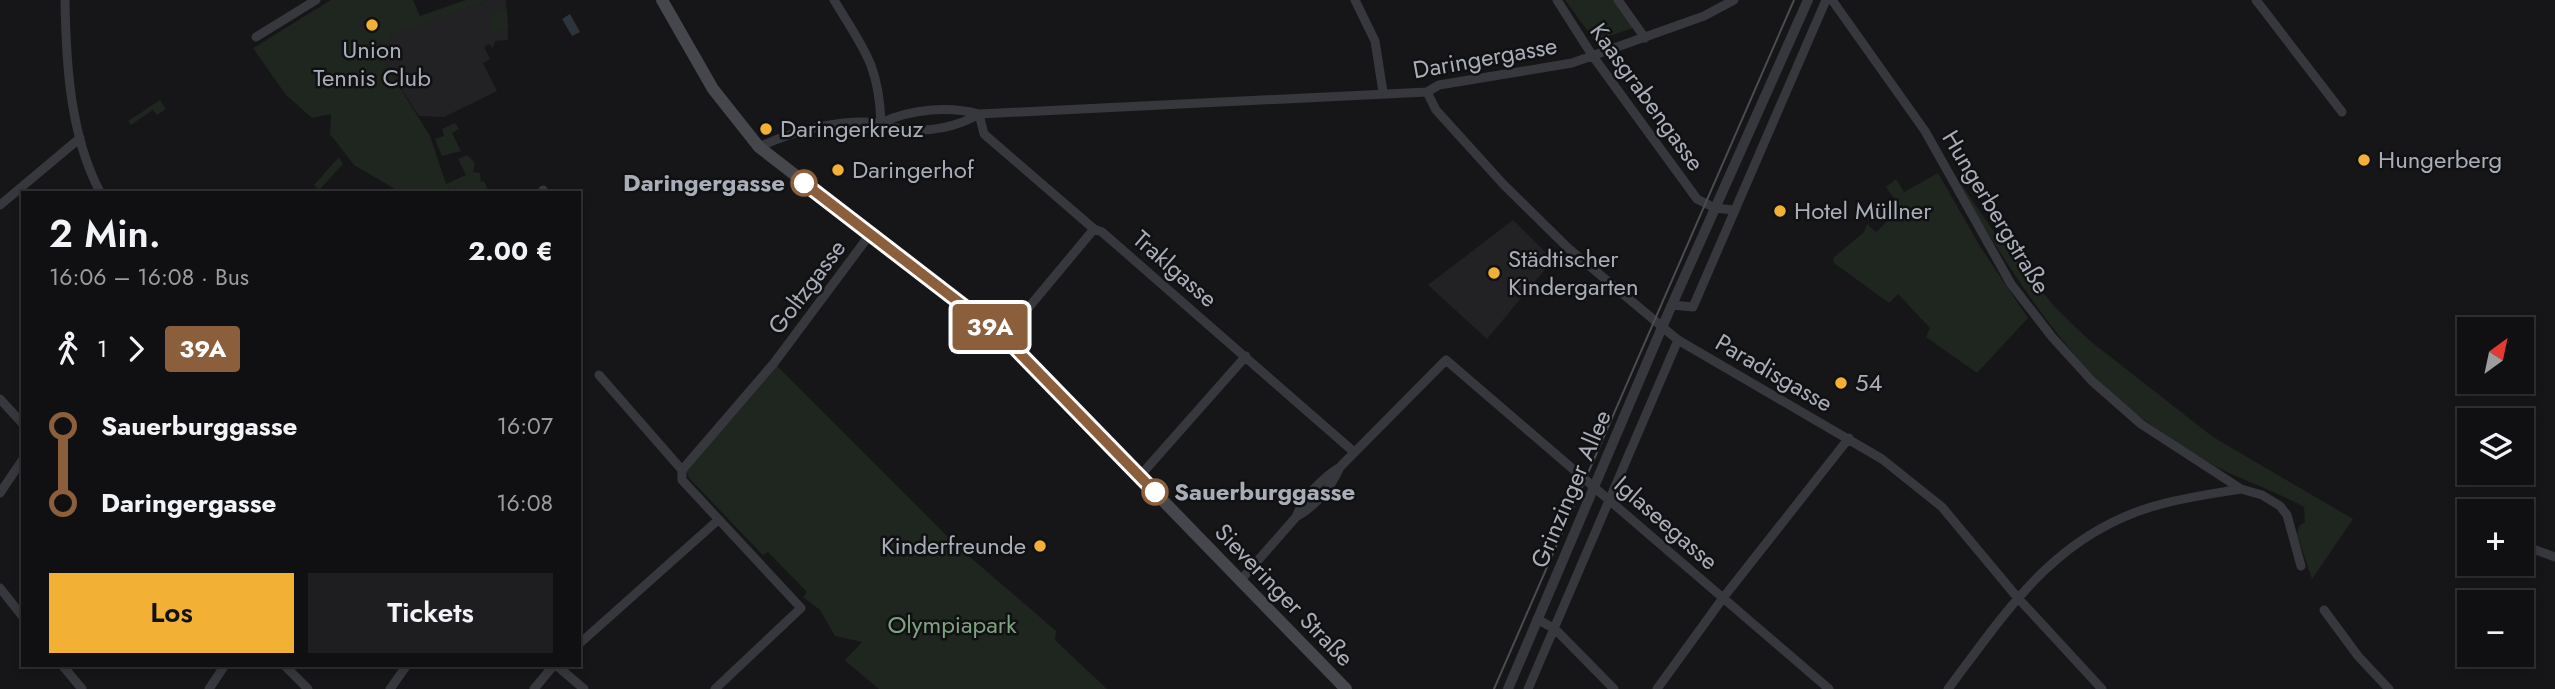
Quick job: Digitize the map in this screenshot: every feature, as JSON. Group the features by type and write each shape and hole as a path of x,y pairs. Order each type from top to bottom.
{"main road":[{"name":"Sieveringer Straße","path":"662,0 713,89 759,147 1004,337 1346,689"}],"street":[{"path":"65,0 70,84 80,138 100,191"},
{"path":"256,37 316,0"},
{"path":"834,0 872,62 880,90 881,123"},
{"path":"1355,0 1375,41 1383,92"},
{"name":"Kaasgrabengasse","path":"1557,0 1592,55 1697,199 1715,208"},
{"name":"Kaasgrabengasse","path":"1618,0 1646,38"},
{"name":"Daringergasse","path":"881,123 900,113 961,109 979,114 1383,92 1427,92 1439,85 1572,63 1704,16 1734,0"},
{"name":"Grinzinger Allee","path":"1507,689 1672,304 1808,0"},
{"path":"1672,304 1693,307 1826,0"},
{"name":"Hungerbergstraße","path":"1832,0 1925,131 2011,284 2052,337 2092,380 2141,424 2241,489 2273,500 2287,516 2301,566"},
{"path":"2256,0 2342,112"},
{"name":"Paradisgasse","path":"1427,92 1436,110 1504,186 1568,248 1678,340 1849,438 1882,459 1942,507 2017,597 2102,689"},
{"name":"Daringergasse","path":"759,147 776,139 847,124 881,123 902,129 959,126 979,114"},
{"name":"Traklgasse","path":"979,114 984,134 1247,356 1354,452"},
{"path":"0,205 80,138"},
{"path":"1715,208 1734,209"},
{"path":"1004,337 1094,229"},
{"name":"Goltzgasse","path":"682,470 774,363 871,233"},
{"name":"Grinzinger Allee","path":"1528,689 1678,340"},
{"path":"1139,477 1247,356"},
{"name":"Iglaseegasse","path":"1354,452 1446,360 1829,689"},
{"path":"599,375 682,470 682,480 717,521 802,608 715,689"},
{"path":"0,399 21,422"},
{"path":"1657,689 1723,598 1849,438"},
{"path":"1240,581 1296,517 1307,511 1354,452"},
{"path":"0,493 21,462"},
{"path":"1948,689 2017,597 2068,548 2133,513 2182,499 2241,489"},
{"path":"581,642 717,521"},
{"path":"2536,550 2555,557"},
{"path":"0,589 21,615"},
{"path":"2323,610 2358,656 2389,689"},
{"path":"1537,620 1555,629 1614,689"},
{"path":"64,667 82,689"},
{"path":"209,689 224,667"},
{"path":"286,667 308,689"},
{"path":"390,689 406,667"},
{"path":"534,689 553,667"},
{"path":"557,667 584,689"}],"shaded area":[{"path":"488,0 506,0 508,40 495,41 493,48 489,44 484,47 490,59 483,63 497,91 444,117 419,116 385,64 387,40 395,33"},
{"path":"570,14 580,32 572,36 562,19"},
{"name":"Städtischer Kindergarten","path":"1513,220 1553,260 1487,339 1428,285"}],"green space":[{"path":"331,0 413,0 420,16 466,0 488,0 392,35 386,44 385,64 430,136 446,184 466,175 458,159 467,155 475,163 473,172 480,173 481,182 484,181 487,187 485,191 450,191 448,187 449,191 398,191 354,165 330,134 331,114 312,118 286,95 253,48"},
{"path":"1565,0 1613,0 1633,28 1595,41"},
{"path":"507,9 508,30 492,31 491,10"},
{"path":"160,100 166,109 157,115 153,110 131,125 128,121"},
{"path":"455,123 459,129 452,133 461,151 442,156 435,139 444,136 442,129"},
{"path":"339,157 343,164 319,190 314,185"},
{"path":"1938,173 1981,248 2028,318 1977,373 1926,337 1930,328 1898,294 1889,303 1834,263 1833,258 1864,232 1867,224 1876,232 1901,208 1886,187 1896,179 1904,192"},
{"path":"1961,184 1999,239 2054,306 2089,340 2213,437 2353,519 2312,579 2297,534 2299,526 2305,522 2304,507 2207,462 2150,424 2093,375 2067,346 2020,282 1958,185"},
{"name":"Olympiapark","path":"774,363 956,545 1056,631 1055,640 1107,689 879,689 848,663 845,660 862,642 835,636 820,610 803,597 807,592 768,552 763,555 757,549 689,478 685,467"}],"tram line":[{"path":"1494,689 1794,0"}],"bus line":[{"name":"39A","path":"804,183 1004,337 1155,492"}],"place":[{"name":"Union Tennis Club","path":"372,25"},
{"name":"Daringerkreuz","path":"766,129"},
{"name":"Hungerberg","path":"2364,160"},
{"name":"Daringerhof","path":"838,170"},
{"name":"Daringergasse","path":"804,183"},
{"name":"Hotel Müllner","path":"1780,211"},
{"name":"Städtischer Kindergarten","path":"1494,273"},
{"name":"54","path":"1841,383"},
{"name":"Sauerburggasse","path":"1155,492"},
{"name":"Kinderfreunde","path":"1040,546"}]}
